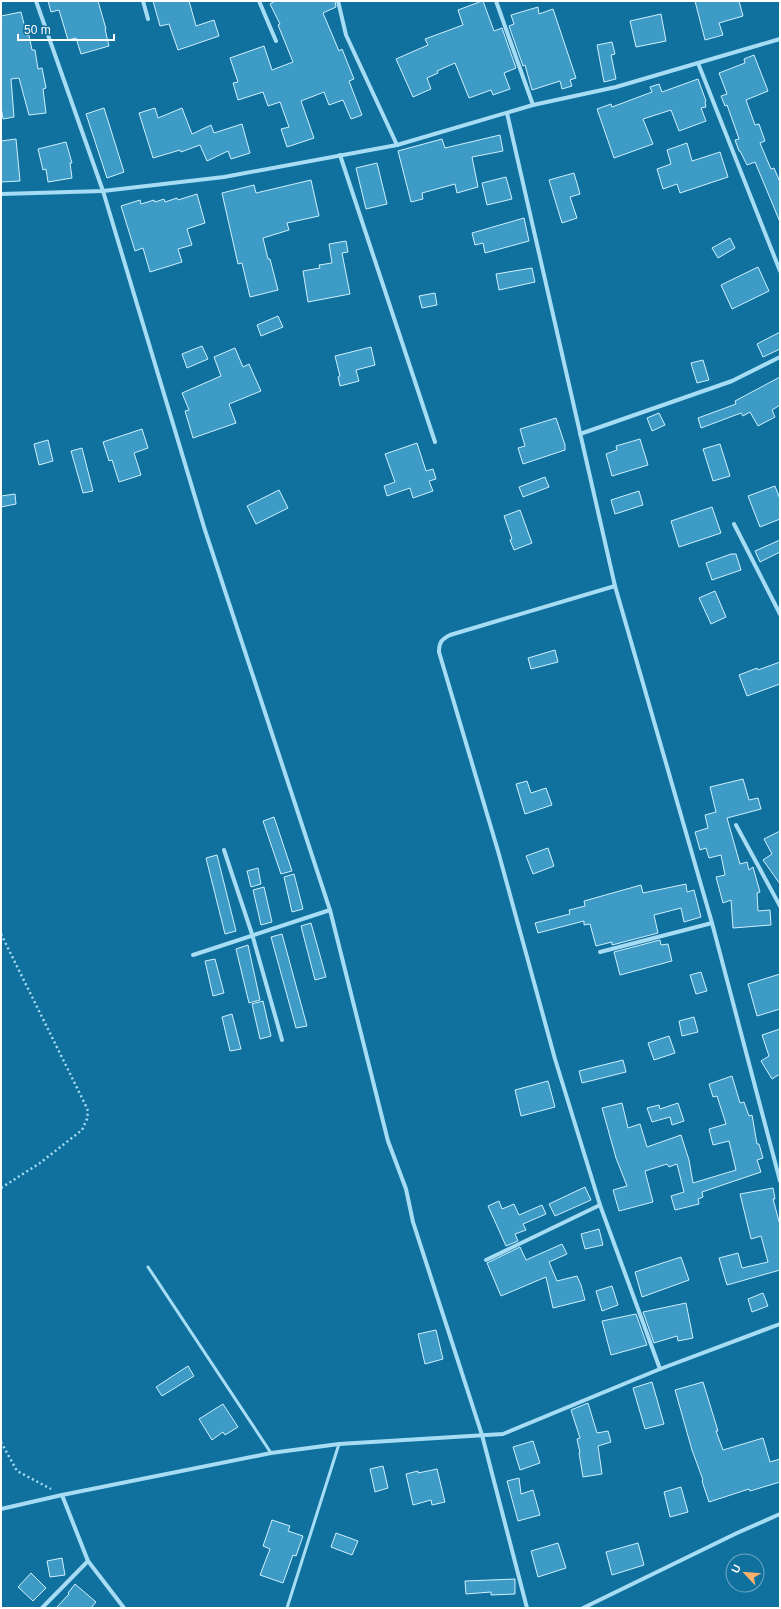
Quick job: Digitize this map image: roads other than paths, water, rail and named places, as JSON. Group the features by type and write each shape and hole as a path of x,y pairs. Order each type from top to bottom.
{"street":[{"path":"36,1 103,191 204,527 330,910 388,1141 406,1189 414,1222 482,1436 527,1608"},
{"path":"143,1 148,19"},
{"path":"258,1 276,41"},
{"path":"338,1 346,34 397,145"},
{"path":"496,1 533,106"},
{"path":"1,194 103,191 224,177 397,145 533,106 616,87 780,39"},
{"path":"698,63 780,271"},
{"path":"507,113 615,586 712,923 780,1181"},
{"path":"340,155 435,442"},
{"path":"580,434 732,381 780,357"},
{"path":"734,524 780,614"},
{"path":"615,586 450,635 443,638 439,644 439,652 498,851 555,1058 600,1204 660,1369"},
{"path":"736,825 779,903"},
{"path":"224,850 252,934 282,1040"},
{"path":"193,955 252,934 330,910"},
{"path":"600,952 712,923"},
{"path":"486,1260 600,1204"},
{"path":"1,1509 62,1495 270,1453 340,1444 503,1434 660,1369 780,1324"},
{"path":"62,1495 88,1562 124,1608"},
{"path":"583,1608 737,1533 780,1514"},
{"path":"42,1608 88,1562"}],"lane":[{"path":"148,1267 270,1453"},
{"path":"287,1608 340,1444"}]}
